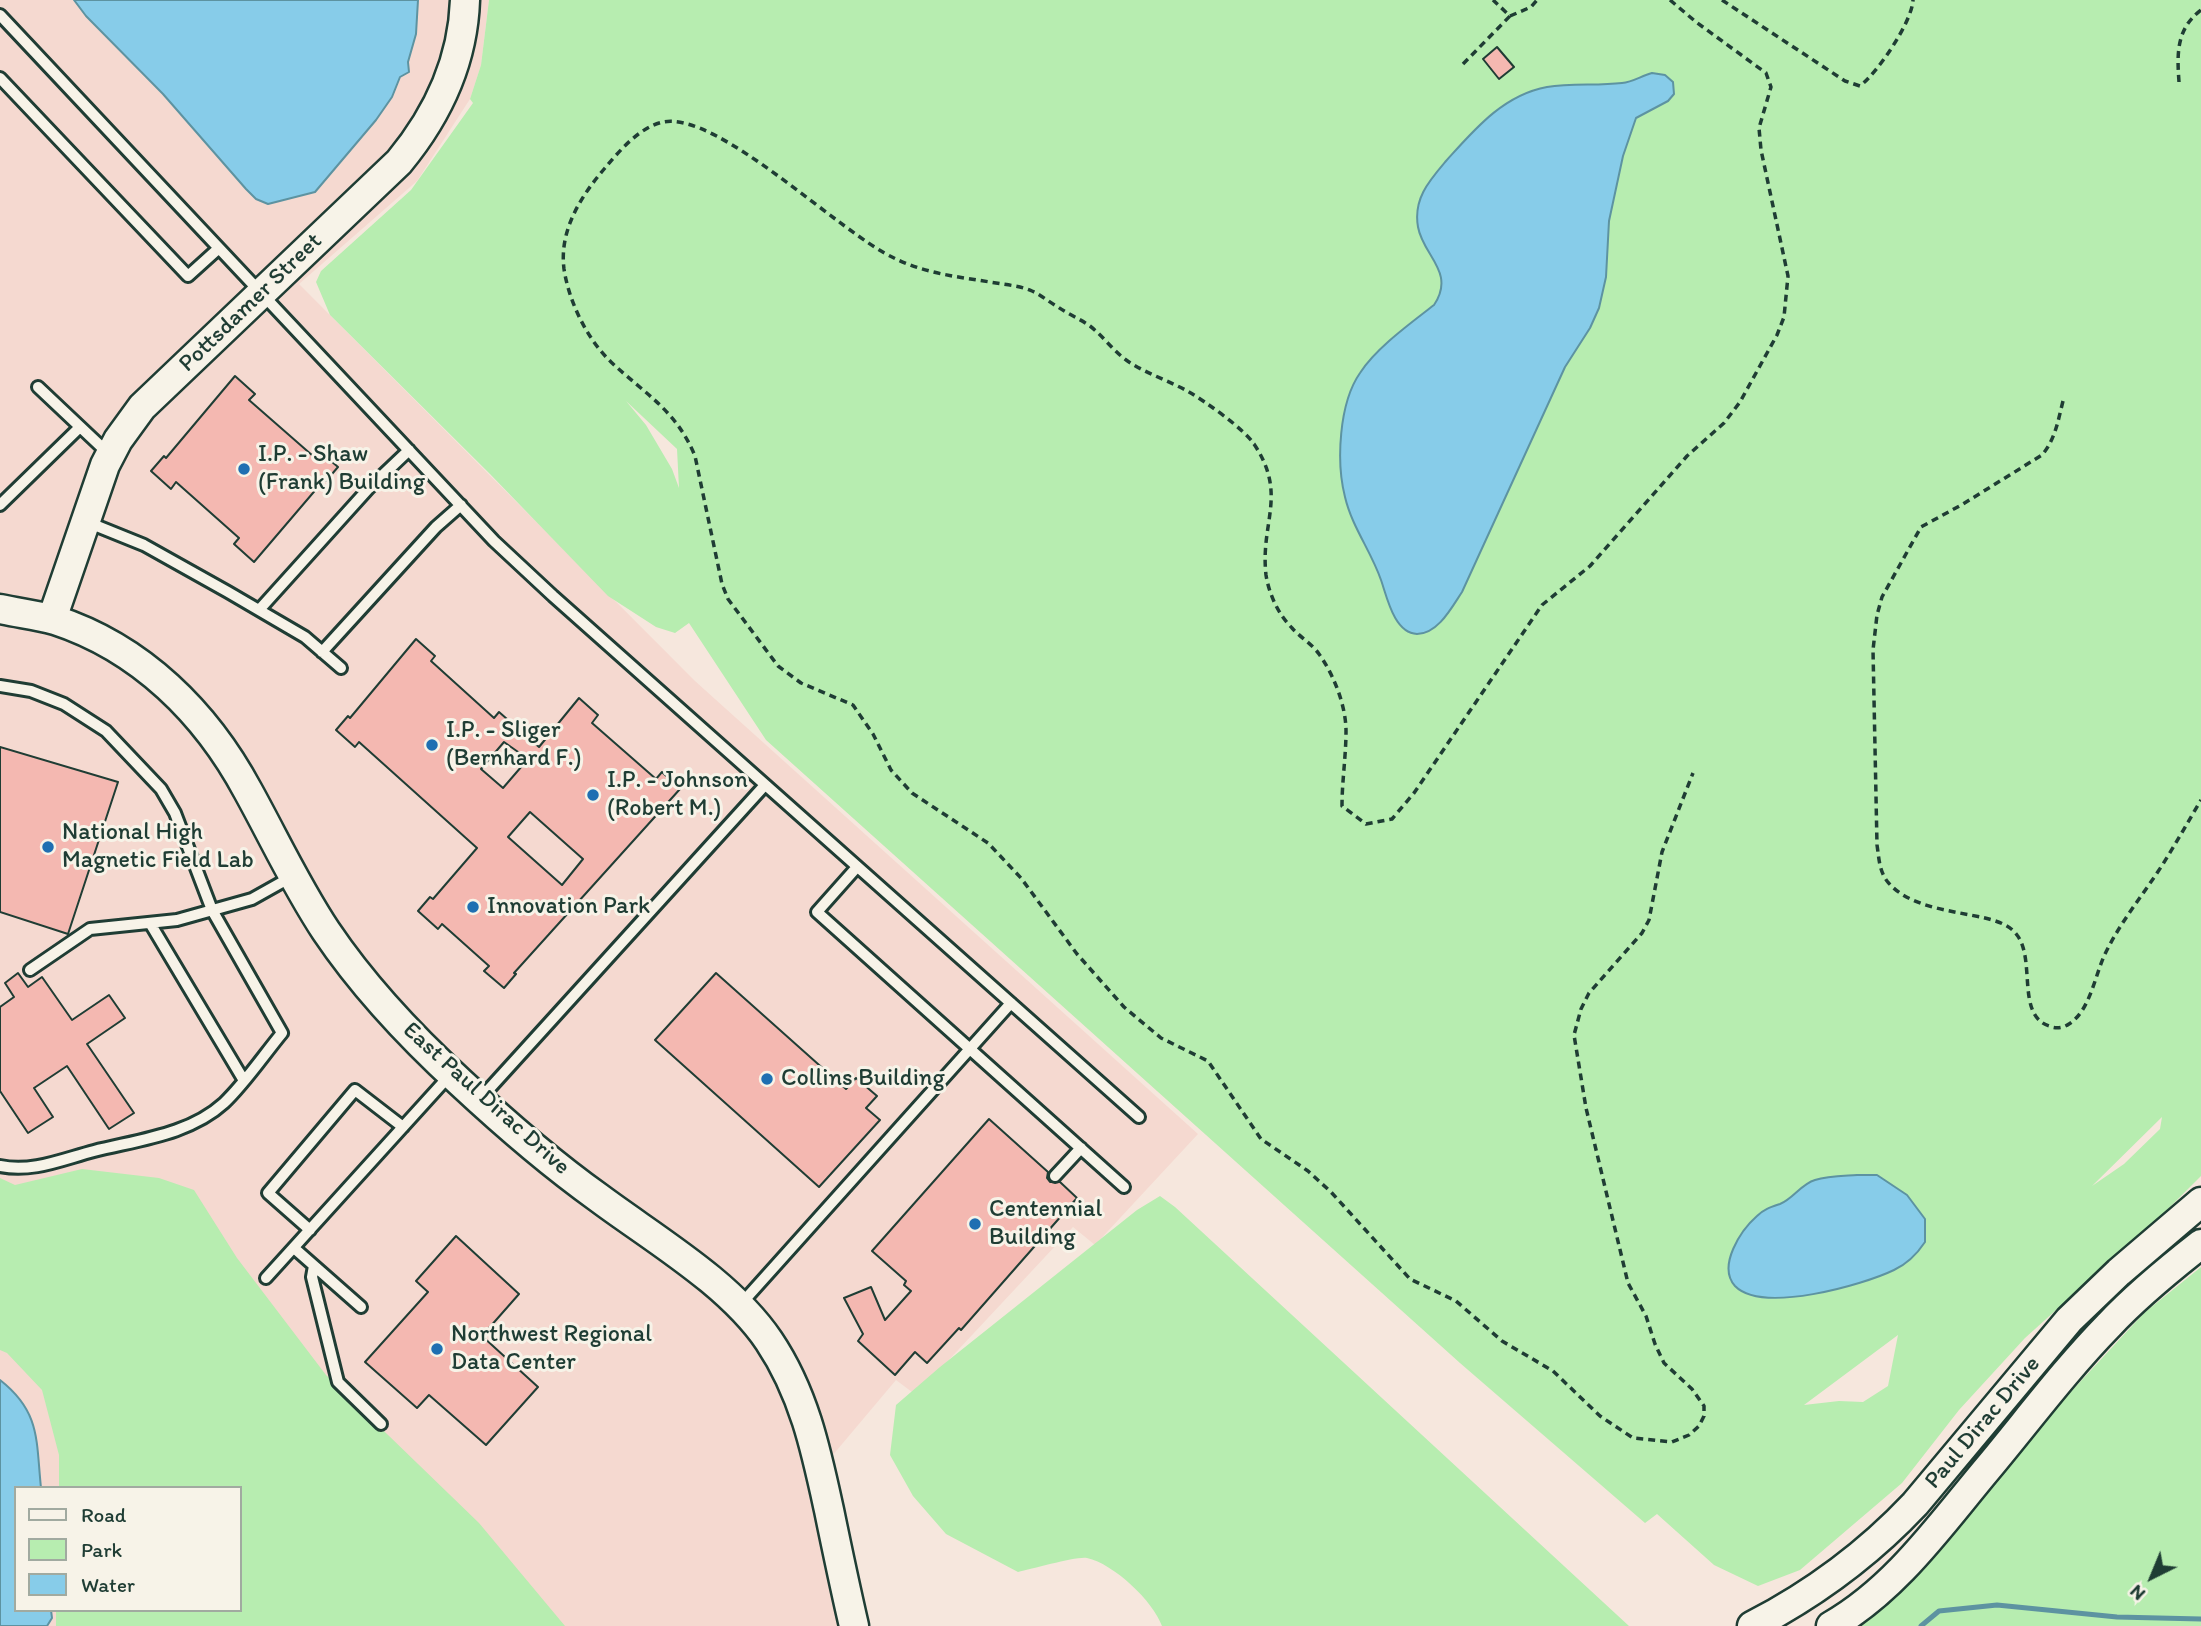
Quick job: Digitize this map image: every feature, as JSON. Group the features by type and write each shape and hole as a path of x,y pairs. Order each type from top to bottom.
{"street":[{"name":"Pottsdamer Street","path":"52,620 110,455 142,407 399,162 419,138 449,80 465,22 465,0"},
{"name":"East Paul Dirac Drive","path":"0,609 52,620 116,648 183,699 210,729 233,764 293,876 327,932 361,978 451,1074 480,1100 563,1170 714,1283 766,1337 783,1364 808,1419 854,1626"},
{"name":"Paul Dirac Drive","path":"1752,1626 1838,1574 1891,1530 2069,1320 2119,1272 2201,1202"},
{"name":"Paul Dirac Drive","path":"1831,1626 1889,1582 1934,1533 2063,1376 2109,1325 2159,1278 2201,1244"}],"lane":[{"path":"0,15 494,541 1139,1117"},
{"path":"0,78 188,275 219,248"},
{"path":"38,387 110,455"},
{"path":"0,505 80,427"},
{"path":"259,610 369,488 409,450"},
{"path":"322,652 436,527 461,505"},
{"path":"85,521 144,545 259,610 305,637 341,668"},
{"path":"0,686 31,691 64,704 106,731 161,789 175,813 212,910 282,1033 223,1103 196,1122 44,1165 14,1168 0,1166"},
{"path":"480,1100 765,785"},
{"path":"857,867 817,912 1124,1187"},
{"path":"30,970 90,929 177,920 252,899 293,876"},
{"path":"150,923 243,1079"},
{"path":"739,1306 1011,1003"},
{"path":"267,1278 451,1074"},
{"path":"310,1230 268,1193 355,1090 403,1127"},
{"path":"1055,1176 1081,1148"},
{"path":"294,1248 360,1307"},
{"path":"314,1266 312,1277 338,1382 381,1424"}],"path":[{"path":"1493,0 1510,16"},
{"path":"1463,64 1510,16 1531,7 1537,0"},
{"path":"1670,0 1766,73 1769,80 1771,87 1759,128 1761,150 1788,276 1784,317 1740,402 1724,423 1687,456 1590,566 1542,606 1414,793 1392,820 1366,824 1342,806 1346,728 1338,690 1318,652 1291,628 1271,596 1266,573 1267,526 1273,494 1268,471 1245,433 1191,393 1130,363 1091,327 1034,291 925,271 892,257 861,239 770,169 698,127 682,122 665,121 648,128 627,144 606,166 572,216 564,241 564,267 570,292 593,341 609,360 660,402 688,438 695,456 725,592 778,666 801,683 853,705 873,734 891,770 912,793 988,843 1021,878 1077,954 1124,1007 1161,1038 1208,1061 1261,1139 1308,1171 1331,1192 1410,1279 1456,1301 1502,1340 1553,1371 1600,1416 1633,1438 1672,1442 1689,1435 1699,1426 1704,1416 1704,1406 1699,1397 1664,1363 1646,1316 1628,1283 1586,1108 1574,1035 1581,1009 1589,993 1642,933 1650,920 1662,852 1693,773"},
{"path":"1722,0 1845,81 1860,86 1872,76 1897,36 1913,8 1913,0"},
{"path":"2179,82 2177,52 2180,34 2201,10"},
{"path":"2063,401 2056,430 2042,456 1921,527 1882,597 1873,650 1877,845 1880,869 1887,881 1911,898 1994,920 2009,927 2018,936 2026,956 2029,991 2035,1015 2041,1023 2052,1028 2062,1028 2071,1024 2083,1008 2117,929 2162,865 2201,800"}],"shaded area":[{"name":"Innovation Park","path":"0,0 489,0 481,65 470,99 417,181 299,284 695,681 1198,1134 1095,1245 1073,1227 916,1395 896,1380 832,1456 839,1479 866,1626 0,1626"}],"green space":[{"path":"489,0 2201,0 2201,1176 2165,1212 2025,1338 1959,1410 1902,1483 1800,1570 1758,1586 1714,1565 1657,1514 1645,1523 1460,1363 766,740 689,623 675,633 656,627 608,596 330,315 316,282 321,271 411,190 473,103 470,99 481,65","holes":["626,401 677,449 679,488 672,469 646,425","2162,1117 2160,1129 2124,1164 2092,1186","1898,1335 1888,1386 1863,1402 1839,1401 1804,1405"]},
{"path":"82,1169 159,1178 194,1190 237,1258 326,1375 479,1523 565,1626 56,1626 56,1612 242,1612 242,1486 59,1486 59,1455 42,1390 7,1353 0,1350 0,1178 15,1185"},
{"path":"1160,1196 1629,1626 1162,1626 1150,1606 1131,1585 1098,1562 1082,1558 1018,1572 946,1534 913,1496 890,1455 896,1405 1137,1210"},
{"path":"2201,1267 2201,1626 1852,1626 1938,1550 2053,1411 2144,1313"}],"water":[{"path":"74,0 418,0 416,34 408,62 409,72 400,77 392,97 376,120 315,192 268,204 256,199 246,189 163,94 86,16"},
{"path":"1652,73 1665,75 1673,82 1674,94 1668,101 1636,118 1623,156 1609,221 1606,277 1599,308 1590,328 1565,367 1462,592 1438,625 1425,633 1409,632 1393,613 1377,569 1348,508 1342,483 1340,450 1348,400 1360,373 1384,345 1434,305 1440,293 1440,273 1418,227 1420,199 1434,176 1467,137 1490,115 1517,98 1547,87 1622,83"},
{"path":"1877,1175 1907,1195 1925,1219 1925,1242 1919,1251 1899,1268 1860,1283 1813,1294 1767,1297 1748,1294 1735,1286 1730,1278 1730,1259 1738,1239 1751,1222 1768,1208 1785,1202 1810,1182"},
{"path":"0,1380 23,1404 30,1416 37,1442 41,1486 14,1486 14,1612 51,1612 52,1618 47,1626 0,1626"}],"building":[{"path":"1497,47 1514,67 1499,79 1483,59"},
{"name":"I.P. - Shaw (Frank) Building","path":"235,376 255,394 249,400 313,456 318,450 338,467 254,562 234,544 239,538 176,482 171,489 151,471 164,456 166,458"},
{"path":"416,639 435,656 431,661 494,718 499,712 539,747 579,698 598,715 592,723 656,779 662,772 680,789 514,973 516,974 504,988 484,971 489,966 442,924 438,929 418,911 430,897 433,899 477,848 359,742 355,747 336,730 348,716 350,718","holes":["504,742 528,759 503,788 481,769","530,812 583,859 562,885 508,837"]},
{"name":"National High Magnetic Field Lab","path":"0,747 118,782 68,934 0,912"},
{"path":"18,973 28,987 42,977 72,1020 109,995 125,1018 87,1044 134,1113 109,1129 67,1066 34,1088 53,1117 28,1133 0,1091 0,1007 14,997 5,983"},
{"name":"Collins Building","path":"716,973 846,1089 856,1078 877,1096 866,1108 880,1120 819,1187 655,1040"},
{"name":"Centennial Building","path":"989,1119 1048,1172 1047,1178 1050,1182 1060,1182 1077,1198 961,1330 959,1328 927,1363 915,1352 895,1375 858,1341 863,1334 844,1298 871,1287 885,1320 911,1291 904,1285 906,1281 872,1251"},
{"name":"Northwest Regional Data Center","path":"456,1236 519,1294 482,1336 538,1387 486,1445 429,1395 417,1408 365,1362 428,1292 416,1281"}],"waterway":[{"path":"1921,1626 1939,1611 1997,1605 2117,1617 2201,1619"}],"place":[{"name":"I.P. - Shaw (Frank) Building","path":"244,469"},
{"name":"I.P. - Sliger (Bernhard F.)","path":"432,745"},
{"name":"I.P. - Johnson (Robert M.)","path":"593,795"},
{"name":"National High Magnetic Field Lab","path":"48,847"},
{"name":"Innovation Park","path":"473,907"},
{"name":"Collins Building","path":"767,1079"},
{"name":"Centennial Building","path":"975,1224"},
{"name":"Northwest Regional Data Center","path":"437,1349"}]}
